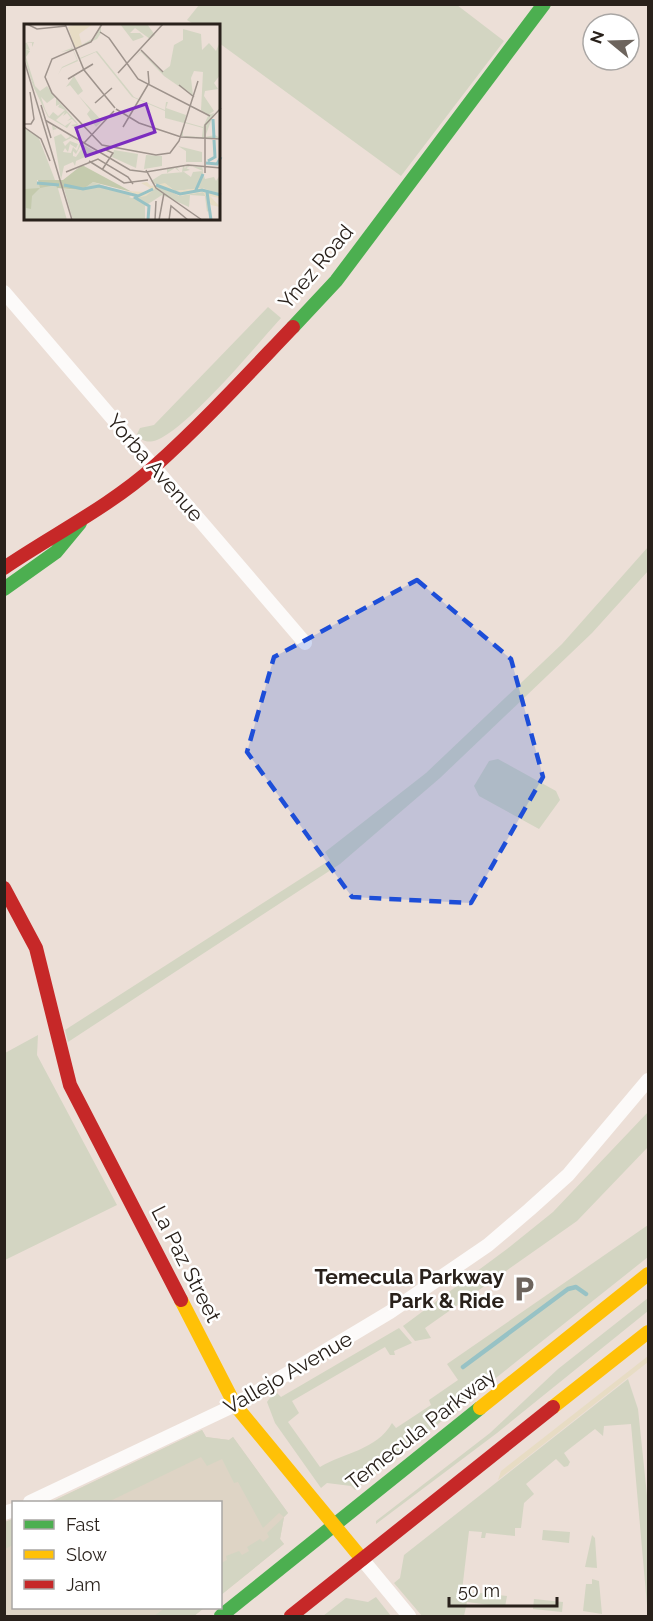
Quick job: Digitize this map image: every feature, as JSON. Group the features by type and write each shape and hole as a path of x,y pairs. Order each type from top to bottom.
{"main road":[{"name":"Ynez Road","path":"4,568 48,538 82,521 154,467 336,281 544,4"},
{"name":"Ynez Road","path":"4,590 71,540 82,521"},
{"name":"La Paz Street","path":"4,888 36,948 70,1085 236,1406 362,1559"},
{"name":"Temecula Parkway","path":"221,1617 648,1274"},
{"path":"291,1617 648,1332"}],"street":[{"name":"Yorba Avenue","path":"4,292 305,643"},
{"name":"Vallejo Avenue","path":"34,1501 236,1406 390,1312 488,1245 568,1175 648,1080"},
{"name":"La Paz Street","path":"362,1559 409,1617"}],"highlighted area":[{"path":"417,580 511,659 543,777 471,903 352,897 247,752 274,657"}],"shaded area":[{"path":"202,1430 206,1437 229,1440 233,1437 288,1513 284,1517 280,1539 284,1544 222,1594 222,1501 53,1501"},
{"path":"12,1519 12,1609 203,1609 194,1616 5,1616 4,1522"}],"green space":[{"path":"199,5 457,5 504,41 401,176 220,44 220,24 193,24 187,20"},
{"path":"268,307 281,318 221,385 186,420 170,432 154,441 148,442 141,439 137,434 140,428 154,425"},
{"path":"648,547 648,571 592,633 440,778 340,864 68,1042 65,1030 330,860 325,852 426,773 562,644"},
{"path":"498,759 556,791 560,800 539,829 479,796 474,786 489,761"},
{"path":"38,1035 37,1055 117,1205 5,1260 5,1053"},
{"path":"648,1112 648,1147 577,1221 425,1328 431,1338 415,1341 403,1326 553,1212"},
{"path":"648,1225 648,1257 355,1490 351,1486 327,1483 321,1488 275,1423 267,1402 275,1391 281,1397 399,1328 412,1343 394,1351 395,1355 390,1355 385,1347 292,1401 299,1413 288,1422 320,1467 369,1445 386,1432 392,1423 396,1428 431,1405 429,1400 458,1380 447,1364"},
{"path":"648,1298 648,1311 497,1433 376,1524 376,1521 490,1433 558,1369"},
{"path":"628,1379 638,1409 648,1505 648,1616 631,1424 604,1426 603,1436 595,1429 564,1453 570,1462 568,1466 564,1467 556,1459 526,1484 534,1494 524,1503 521,1528 515,1528 515,1536 486,1533 485,1538 481,1538 482,1532 469,1531 462,1591 507,1596 505,1607 467,1602 464,1616 422,1616 394,1583 400,1578 404,1555"},
{"path":"202,1430 206,1437 229,1440 233,1437 288,1513 284,1517 279,1513 263,1528 238,1482 234,1483 222,1459 207,1466 201,1457 110,1501 53,1501"},
{"path":"284,1517 280,1539 284,1544 222,1594 222,1562 227,1560 226,1556 239,1551 242,1555 249,1551 247,1547 260,1539 263,1542 269,1537 267,1533"},
{"path":"12,1519 12,1546 5,1549 5,1522"},
{"path":"543,1530 570,1532 569,1543 542,1540"},
{"path":"592,1535 595,1538 597,1568 585,1567"},
{"path":"592,1579 599,1581 602,1614 583,1611 586,1584 592,1584"},
{"path":"376,1597 391,1616 323,1616 346,1598 368,1602"},
{"path":"534,1599 563,1602 562,1612 533,1609"},
{"path":"164,1609 203,1609 194,1616 154,1616"}],"sand":[{"path":"648,1356 648,1362 498,1480 501,1471"}],"waterway":[{"path":"463,1367 568,1289 576,1287 586,1294"}],"traffic: fast":[{"path":"293,327 336,281 544,4"},
{"path":"4,589 56,552 80,523"},
{"path":"221,1616 480,1408"}],"traffic: slow":[{"path":"480,1408 648,1274"},
{"path":"181,1300 235,1405 362,1559"},
{"path":"553,1407 648,1332"}],"traffic: jam":[{"path":"4,568 100,507 155,466 293,327"},
{"path":"4,888 36,948 70,1085 181,1300"},
{"path":"291,1616 553,1407"}],"place":[{"name":"Temecula Parkway Park & Ride","path":"524,1289"}]}
